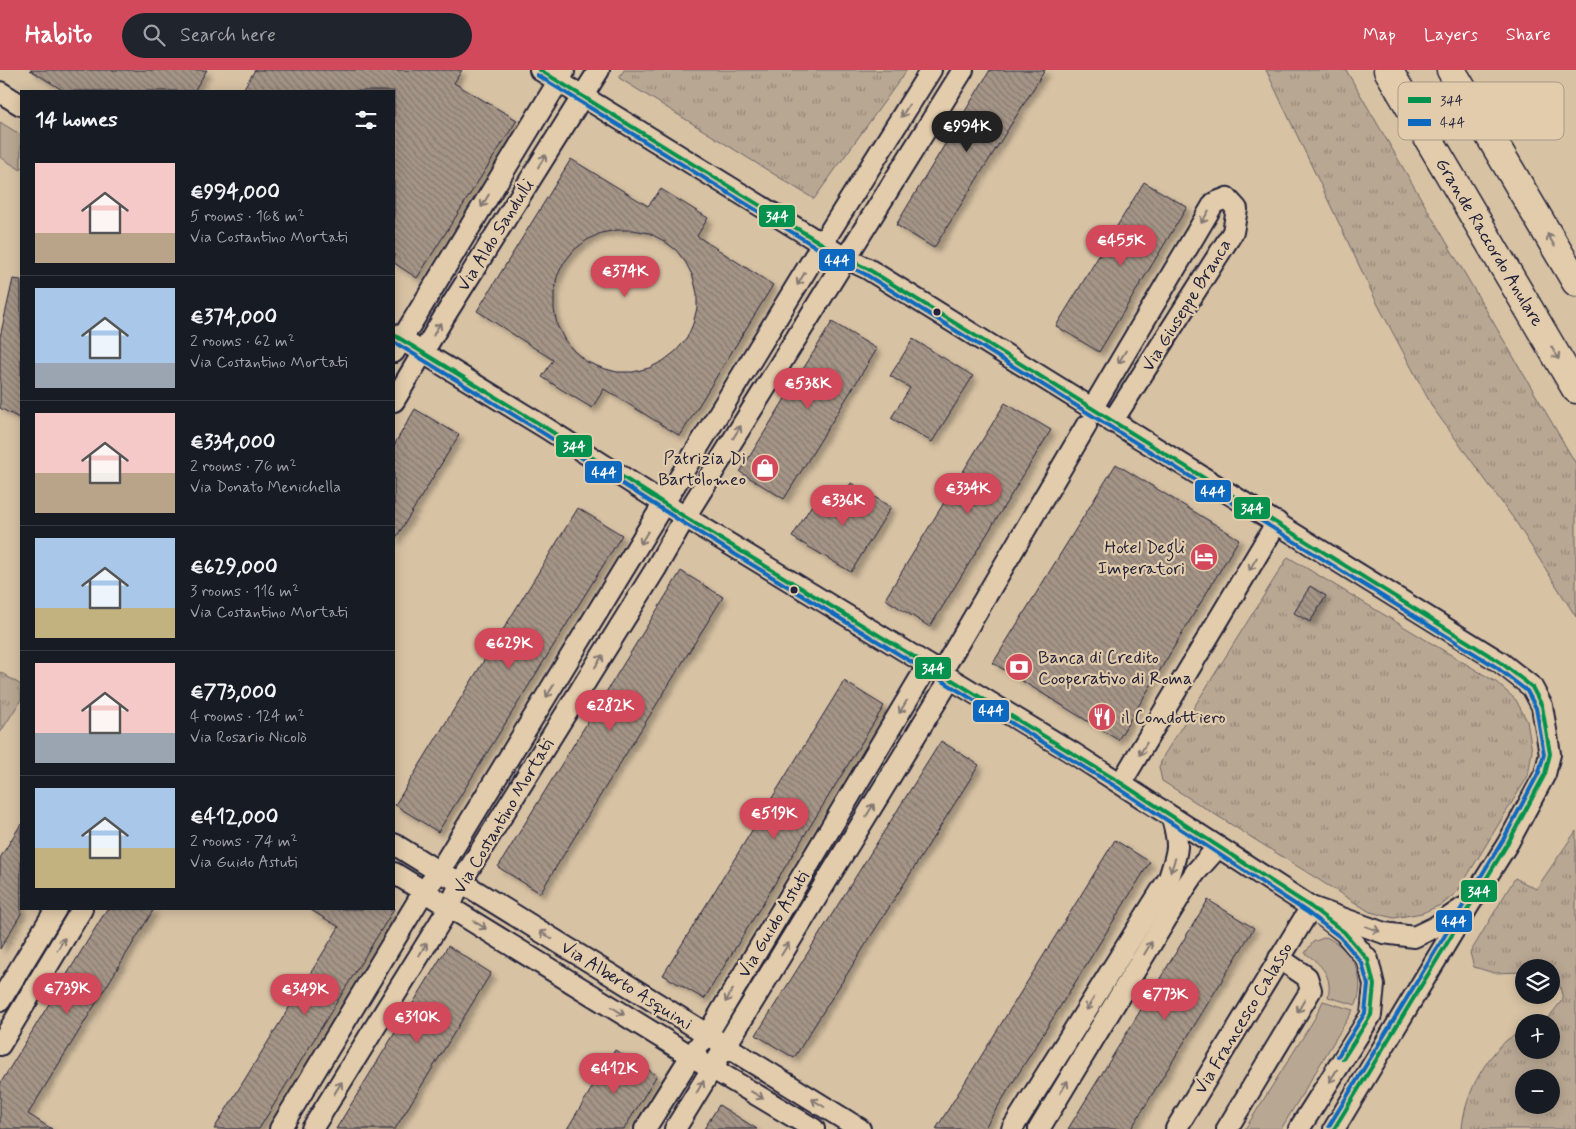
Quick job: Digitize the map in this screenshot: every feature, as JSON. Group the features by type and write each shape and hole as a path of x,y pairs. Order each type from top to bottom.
{"highway":[{"name":"Grande Raccordo Anulare","path":"1388,70 1398,87"},
{"path":"1451,70 1458,82"},
{"name":"Grande Raccordo Anulare","path":"1429,140 1576,388"},
{"path":"1492,140 1576,282"}],"street":[{"path":"540,70 561,76 582,96 845,258 868,269 1089,418 1112,422 1278,522 1500,662 1532,687 1542,706 1547,728 1550,754 1545,774 1508,842 1334,1129"},
{"name":"Via Aldo Sandulli","path":"395,399 449,308 599,70"},
{"name":"Via Costantino Mortati","path":"280,1129 424,891 439,872 822,244 931,70"},
{"name":"Via Costantino Mortati","path":"312,1129 450,906 461,882 655,570 685,517 963,70"},
{"name":"Via Aldo Sandulli","path":"396,342 561,76"},
{"path":"0,92 20,104"},
{"name":"Via Giuseppe Branca","path":"1089,418 1214,203 1227,198 1237,210 1233,232 1112,422"},
{"path":"396,342 423,353 546,428 685,517 1121,783 1311,907 1344,932 1368,960 1374,985 1371,1015 1300,1129"},
{"path":"940,673 1089,418"},
{"path":"1121,783 1278,522"},
{"name":"Via Guido Astuti","path":"645,1129 940,673"},
{"name":"Via Guido Astuti","path":"675,1129 726,1046 940,673"},
{"path":"1012,1129 1168,878 1178,852 1178,840 1172,818"},
{"name":"Via Alberto Asquini","path":"395,845 439,872 461,882 860,1129"},
{"path":"1039,1129 1195,872 1218,847"},
{"name":"Via Alberto Asquini","path":"395,874 691,1056 814,1129"},
{"path":"1311,907 1384,933 1414,937 1435,927 1469,904"},
{"name":"Via Francesco Calasso","path":"1176,1129 1311,907"},
{"path":"0,1001 55,910"},
{"path":"0,1046 81,910"},
{"path":"1226,1129 1311,990 1307,977 1279,958"}],"green space":[{"path":"624,70 907,70 814,199 619,78"},
{"path":"1266,70 1346,70 1576,464 1576,617 1516,522 1433,408 1377,303"},
{"path":"0,122 20,134 20,169 0,157"},
{"path":"1288,557 1496,682 1516,700 1527,721 1532,751 1528,776 1458,891 1443,904 1422,913 1394,918 1370,912 1162,781 1159,767 1164,755"},
{"path":"0,672 20,684 20,702 0,733"},
{"path":"1576,831 1576,1129 1462,1129 1466,1105 1476,1080 1490,1058 1507,1040 1515,1035 1515,1059 1560,1059 1560,1014 1551,1014 1563,999 1560,987 1560,959 1515,959 1515,972 1494,973 1474,967 1470,953 1515,878 1536,889"},
{"path":"1326,937 1344,949 1355,965 1360,984 1356,1005 1328,997 1329,983 1324,971 1321,966 1305,953 1313,942"},
{"path":"1323,1001 1353,1010 1281,1129 1245,1129 1315,1018"}],"building":[{"path":"30,70 207,70 195,90 62,90"},
{"path":"255,70 462,70 454,83 517,120 417,278 395,264 395,90 243,90"},
{"path":"990,70 1045,70 934,248 896,225"},
{"path":"571,159 648,206 661,189 708,218 697,236 773,285 680,436 604,389 592,408 559,388 542,377 553,360 477,311","holes":["633,230 649,233 676,250 686,263 693,277 697,293 697,308 687,338 676,351 663,361 649,368 633,372 617,372 587,362 564,339 557,325 554,293 557,277 563,264 574,250 587,240 601,233"]},
{"path":"1144,182 1187,207 1099,352 1056,326"},
{"path":"13,279 20,280 20,418 0,408 0,337"},
{"path":"832,322 877,349 784,499 740,472"},
{"path":"913,339 973,376 932,442 891,418 910,388 890,376"},
{"path":"1005,403 1051,430 930,627 885,599"},
{"path":"415,409 459,435 395,539 395,443"},
{"path":"1116,464 1239,539 1118,740 993,663"},
{"path":"851,483 891,507 851,572 792,537 815,500 834,511"},
{"path":"578,508 622,535 438,832 395,805"},
{"path":"681,571 723,597 540,893 498,867"},
{"path":"1310,586 1326,596 1310,622 1294,613"},
{"path":"844,681 884,706 704,999 663,975"},
{"path":"941,741 979,765 794,1058 756,1035"},
{"path":"20,826 21,914 0,949 0,858"},
{"path":"1115,840 1150,862 984,1129 936,1129"},
{"path":"1208,900 1254,928 1131,1129 1068,1129"},
{"path":"106,910 153,910 28,1114 52,1129 0,1129 0,1084"},
{"path":"311,910 393,910 259,1129 214,1129 339,927"},
{"path":"448,946 491,973 395,1129 336,1129"},
{"path":"615,1050 657,1075 624,1129 567,1129"},
{"path":"719,1105 757,1129 704,1129"}],"transit line":[{"name":"344","path":"540,70 845,258 868,269 1500,662 1532,687 1542,706 1550,754 1545,774 1508,843 1334,1129"},
{"name":"444","path":"537,75 842,263 865,274 1496,667 1527,691 1536,708 1544,754 1539,772 1503,840 1329,1126"},
{"name":"344","path":"395,336 546,428 685,517 1121,783 1311,907 1344,932 1368,960 1374,985 1371,1015 1343,1059"},
{"name":"444","path":"395,343 543,433 682,522 1118,788 1307,912 1340,937 1362,963 1368,985 1365,1013 1338,1056"}],"place":[{"name":"Patrizia Di Bartolomeo","path":"765,468"},
{"name":"Hotel Degli Imperatori","path":"1204,557"},
{"name":"Banca di Credito Cooperativo di Roma","path":"1019,667"},
{"name":"il Condottiero","path":"1102,717"}]}
